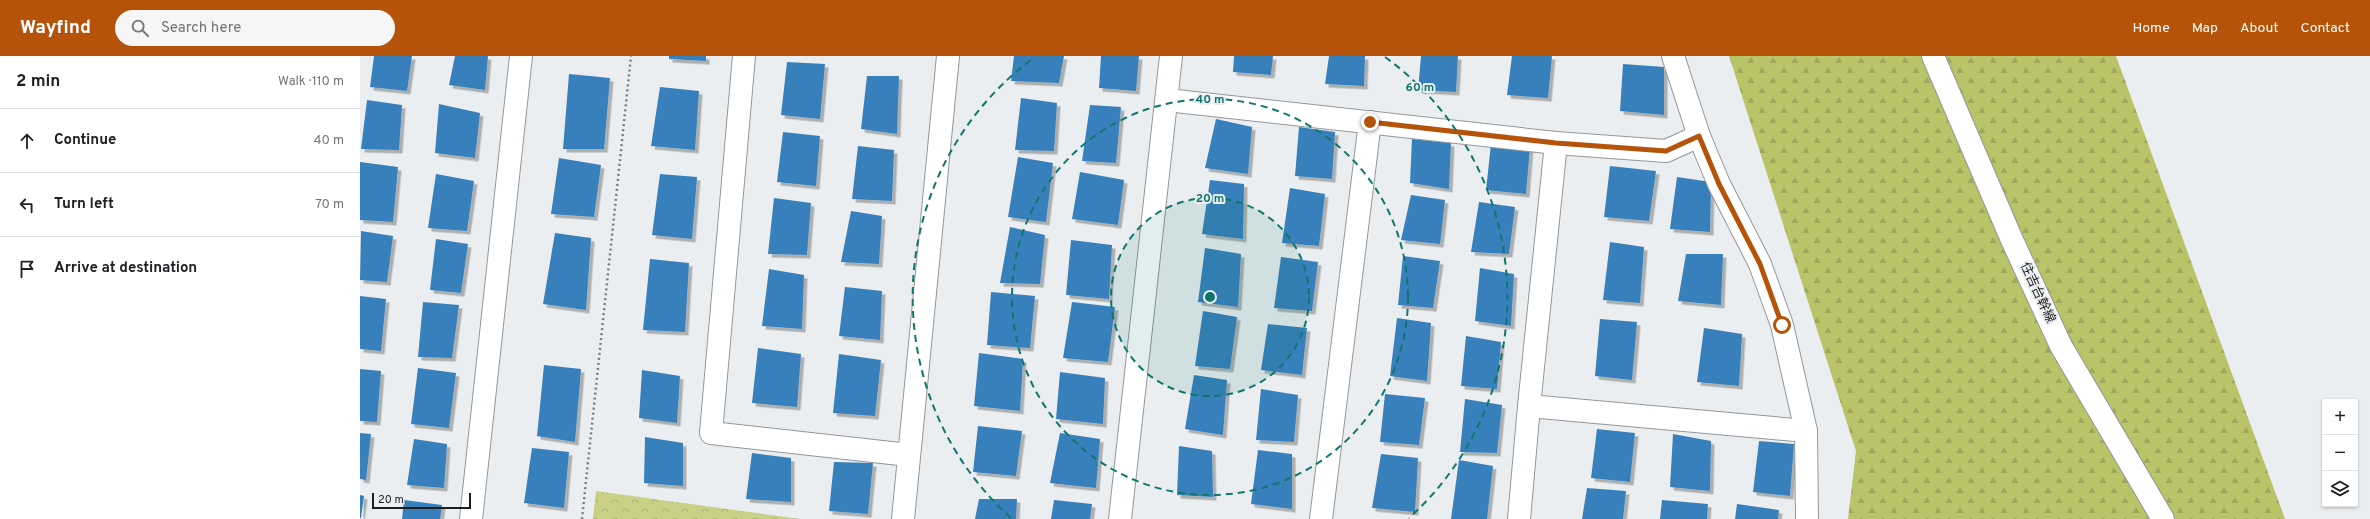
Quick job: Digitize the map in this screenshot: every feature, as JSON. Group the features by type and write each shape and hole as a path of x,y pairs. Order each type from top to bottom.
{"street":[{"path":"471,519 521,56"},
{"path":"744,56 711,433 909,455"},
{"path":"903,519 948,56"},
{"path":"1120,519 1171,56"},
{"path":"1673,56 1699,136 1719,184 1763,271 1782,325 1806,431 1806,519"},
{"name":"住吉台幹線","path":"1933,56 2012,240 2061,346 2163,519"},
{"path":"1167,100 1556,143 1666,151 1699,136"},
{"path":"1321,519 1370,122"},
{"path":"1520,519 1529,406 1556,143"},
{"path":"1529,406 1806,431"}],"path":[{"path":"582,519 631,56"}],"green space":[{"path":"1729,56 2116,56 2285,519 1848,519 1856,451"},
{"path":"596,491 800,519 593,519"}],"building":[{"path":"374,56 412,56 407,91 370,87"},
{"path":"455,56 488,56 485,90 449,85"},
{"path":"669,56 706,56 706,61 669,59"},
{"path":"1014,56 1064,56 1059,83 1011,81"},
{"path":"1101,56 1139,56 1136,91 1099,88"},
{"path":"1234,56 1273,56 1271,75 1233,72"},
{"path":"1329,56 1365,56 1364,86 1325,84"},
{"path":"1421,56 1458,56 1456,92 1418,90"},
{"path":"1512,56 1552,56 1548,98 1507,95"},
{"path":"787,62 825,64 820,119 781,115"},
{"path":"1623,64 1664,67 1664,115 1620,111"},
{"path":"569,74 610,78 604,149 563,149"},
{"path":"867,76 899,76 897,134 861,129"},
{"path":"660,87 699,91 695,150 651,146"},
{"path":"1021,98 1057,103 1054,151 1015,150"},
{"path":"367,100 402,105 399,150 361,149"},
{"path":"439,104 480,113 475,158 435,153"},
{"path":"1090,105 1121,107 1116,163 1082,161"},
{"path":"1216,119 1252,127 1248,174 1205,168"},
{"path":"1299,127 1335,132 1332,179 1295,176"},
{"path":"783,132 820,136 816,186 777,182"},
{"path":"1412,139 1451,143 1449,189 1410,183"},
{"path":"1491,144 1530,147 1526,194 1486,190"},
{"path":"858,146 894,150 892,201 852,199"},
{"path":"1018,157 1053,163 1046,222 1008,217"},
{"path":"559,158 601,165 594,217 551,214"},
{"path":"360,162 398,167 393,222 360,220"},
{"path":"1610,166 1656,171 1649,221 1604,217"},
{"path":"1080,172 1124,180 1118,225 1072,219"},
{"path":"436,174 474,181 467,231 428,228"},
{"path":"660,174 697,177 692,239 652,235"},
{"path":"1677,177 1711,182 1710,232 1670,229"},
{"path":"1210,180 1244,184 1243,239 1202,234"},
{"path":"1290,188 1325,194 1319,246 1282,243"},
{"path":"1411,195 1445,200 1440,244 1401,240"},
{"path":"774,198 811,203 807,255 768,254"},
{"path":"1479,202 1515,207 1509,254 1471,252"},
{"path":"851,211 882,216 879,264 841,262"},
{"path":"1010,227 1045,235 1040,284 1000,283"},
{"path":"361,231 393,236 387,282 360,280"},
{"path":"555,233 591,238 586,310 543,304"},
{"path":"436,239 468,244 461,293 430,290"},
{"path":"1071,240 1112,245 1109,299 1066,295"},
{"path":"1610,242 1644,247 1640,303 1603,300"},
{"path":"1205,248 1241,254 1238,307 1198,302"},
{"path":"1686,254 1723,254 1721,305 1678,301"},
{"path":"1403,256 1440,261 1433,308 1398,305"},
{"path":"1281,257 1318,262 1312,311 1274,308"},
{"path":"650,259 689,263 685,332 643,330"},
{"path":"1480,268 1514,274 1511,326 1475,321"},
{"path":"769,269 804,275 802,329 762,326"},
{"path":"845,287 882,291 880,340 839,336"},
{"path":"991,292 1035,296 1030,348 987,345"},
{"path":"360,296 386,299 381,351 360,349"},
{"path":"423,302 459,305 452,358 418,357"},
{"path":"1072,302 1115,307 1108,362 1063,358"},
{"path":"1203,311 1237,317 1230,369 1195,366"},
{"path":"1397,318 1431,323 1427,381 1390,376"},
{"path":"1600,319 1637,322 1632,380 1595,376"},
{"path":"1268,324 1307,328 1302,375 1261,370"},
{"path":"1704,328 1742,334 1739,386 1697,382"},
{"path":"1466,336 1501,342 1497,389 1461,386"},
{"path":"758,348 801,354 797,407 752,403"},
{"path":"979,353 1023,359 1020,411 974,406"},
{"path":"839,354 881,360 875,416 833,413"},
{"path":"544,365 581,369 575,442 537,436"},
{"path":"418,368 456,373 449,428 411,424"},
{"path":"360,369 381,371 377,422 360,421"},
{"path":"642,370 680,376 677,423 639,418"},
{"path":"1060,372 1105,378 1103,424 1056,419"},
{"path":"1194,375 1227,380 1223,435 1185,429"},
{"path":"1261,389 1298,395 1294,442 1256,440"},
{"path":"1385,394 1425,398 1419,445 1380,442"},
{"path":"1465,399 1502,405 1497,453 1460,452"},
{"path":"978,426 1022,431 1016,476 973,472"},
{"path":"1597,429 1635,433 1630,482 1591,478"},
{"path":"360,433 371,434 366,480 360,479"},
{"path":"1060,433 1100,439 1096,488 1050,483"},
{"path":"1673,434 1711,441 1710,491 1670,487"},
{"path":"645,437 683,443 683,486 644,483"},
{"path":"414,439 447,444 444,488 407,485"},
{"path":"1759,441 1794,444 1790,496 1753,492"},
{"path":"1179,446 1212,451 1213,497 1177,495"},
{"path":"532,448 569,452 564,508 524,503"},
{"path":"1258,450 1292,454 1292,509 1251,504"},
{"path":"752,453 791,458 791,502 746,499"},
{"path":"1381,454 1418,458 1415,512 1372,508"},
{"path":"1459,460 1493,466 1487,519 1451,519"},
{"path":"834,462 873,463 868,514 829,511"},
{"path":"1587,488 1626,491 1623,519 1582,519"},
{"path":"360,495 364,496 361,518 360,518"},
{"path":"979,499 1017,499 1016,519 975,519"},
{"path":"404,500 442,505 440,519 402,519"},
{"path":"1054,500 1092,504 1090,519 1051,519"},
{"path":"1662,500 1708,504 1707,519 1660,519"},
{"path":"1737,504 1779,510 1778,519 1735,519"}],"route":[{"path":"1370,122 1556,143 1666,151 1699,136 1719,184 1760,264 1782,325"}]}
